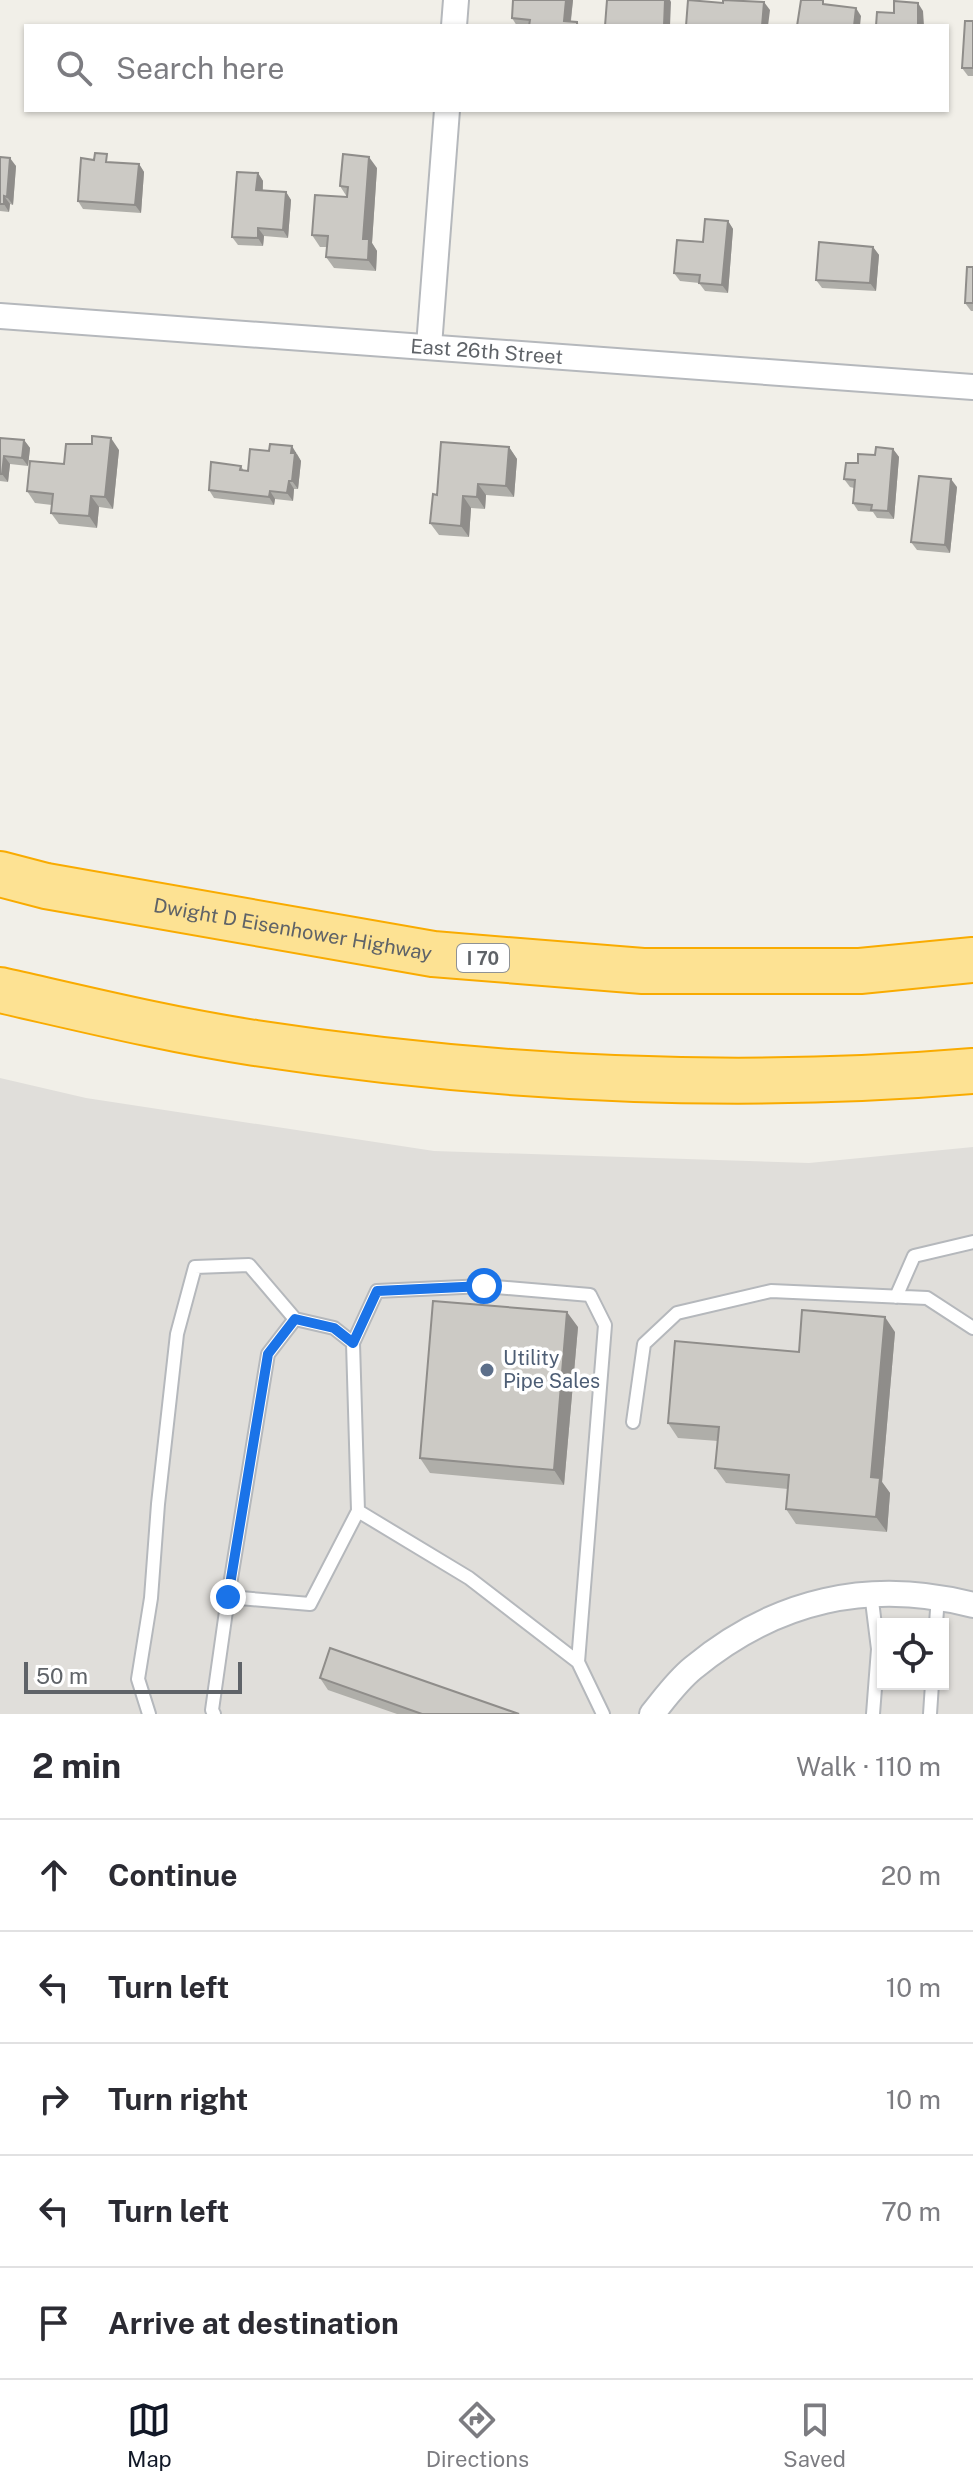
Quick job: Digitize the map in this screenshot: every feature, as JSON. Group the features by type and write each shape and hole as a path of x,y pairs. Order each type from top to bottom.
{"highway":[{"name":"Dwight D Eisenhower Highway","path":"0,874 139,904 433,954 643,971 860,971 973,960"},
{"path":"0,990 170,1028 430,1065 707,1081 842,1079 973,1071"}],"street":[{"path":"454,24 456,0"},
{"path":"429,346 447,112"},
{"name":"East 26th Street","path":"0,316 973,387"},
{"path":"652,1714 691,1670 744,1631 819,1601 871,1593 911,1593 973,1605"}],"lane":[{"path":"896,1297 914,1256 973,1242"},
{"path":"149,1714 138,1679 151,1598 177,1334 195,1267 249,1265 295,1319 334,1328 353,1343"},
{"path":"228,1597 310,1604 358,1511 353,1343 377,1291 484,1286 590,1295 605,1325 578,1662"},
{"path":"633,1422 644,1344 677,1313 771,1291 927,1298 973,1328"},
{"path":"212,1713 268,1354 295,1319"},
{"path":"358,1511 469,1578 578,1662 603,1714"},
{"path":"871,1593 878,1649 873,1714"},
{"path":"936,1618 938,1596"},
{"path":"930,1714 932,1690"}],"shaded area":[{"path":"0,1078 86,1098 434,1151 809,1163 973,1147 973,1714 0,1714"}],"building":[{"path":"513,0 566,0 564,21 577,24 529,24 530,20 512,18"},
{"path":"607,0 665,0 664,24 605,24"},
{"path":"688,0 764,2 762,24 686,24"},
{"path":"801,0 823,0 823,4 856,8 854,24 797,24"},
{"path":"894,1 918,3 918,24 876,24 877,12 894,13"},
{"path":"965,21 973,21 973,68 962,68"},
{"path":"95,153 107,154 106,162 139,164 135,205 78,201 81,158 94,160"},
{"path":"343,154 369,157 363,239 369,239 368,260 326,257 328,236 312,235 315,195 347,197 348,187 340,186"},
{"path":"0,157 10,158 4,204 0,204"},
{"path":"237,172 258,173 256,190 286,192 283,230 258,228 258,238 232,237"},
{"path":"705,219 728,221 722,285 699,283 700,275 674,273 677,240 703,242"},
{"path":"819,242 873,247 870,283 816,280"},
{"path":"967,267 973,267 973,303 965,303"},
{"path":"92,436 111,438 105,497 91,496 89,516 51,513 53,494 27,491 30,461 64,464 66,444 92,444"},
{"path":"0,438 24,440 22,458 4,456 2,474 0,474"},
{"path":"441,442 509,447 506,486 478,484 477,497 463,496 461,526 430,523 433,494 437,495"},
{"path":"270,444 292,446 291,453 295,453 292,481 289,481 287,493 270,491 269,497 209,490 211,462 241,466 240,470 248,471 250,449 269,451"},
{"path":"876,447 893,449 888,511 871,510 872,505 853,503 855,480 844,479 846,463 858,463 858,454 875,455"},
{"path":"919,476 951,479 945,545 911,542"},
{"path":"433,1301 567,1312 554,1470 420,1458"},
{"path":"802,1310 885,1317 871,1477 880,1478 876,1517 786,1509 789,1475 715,1468 719,1427 668,1423 675,1341 799,1352"},
{"path":"330,1648 519,1714 422,1714 320,1678"}],"place":[{"name":"Utility Pipe Sales","path":"487,1370"}],"route":[{"path":"228,1597 268,1354 295,1319 334,1328 353,1343 377,1291 484,1286"}]}
